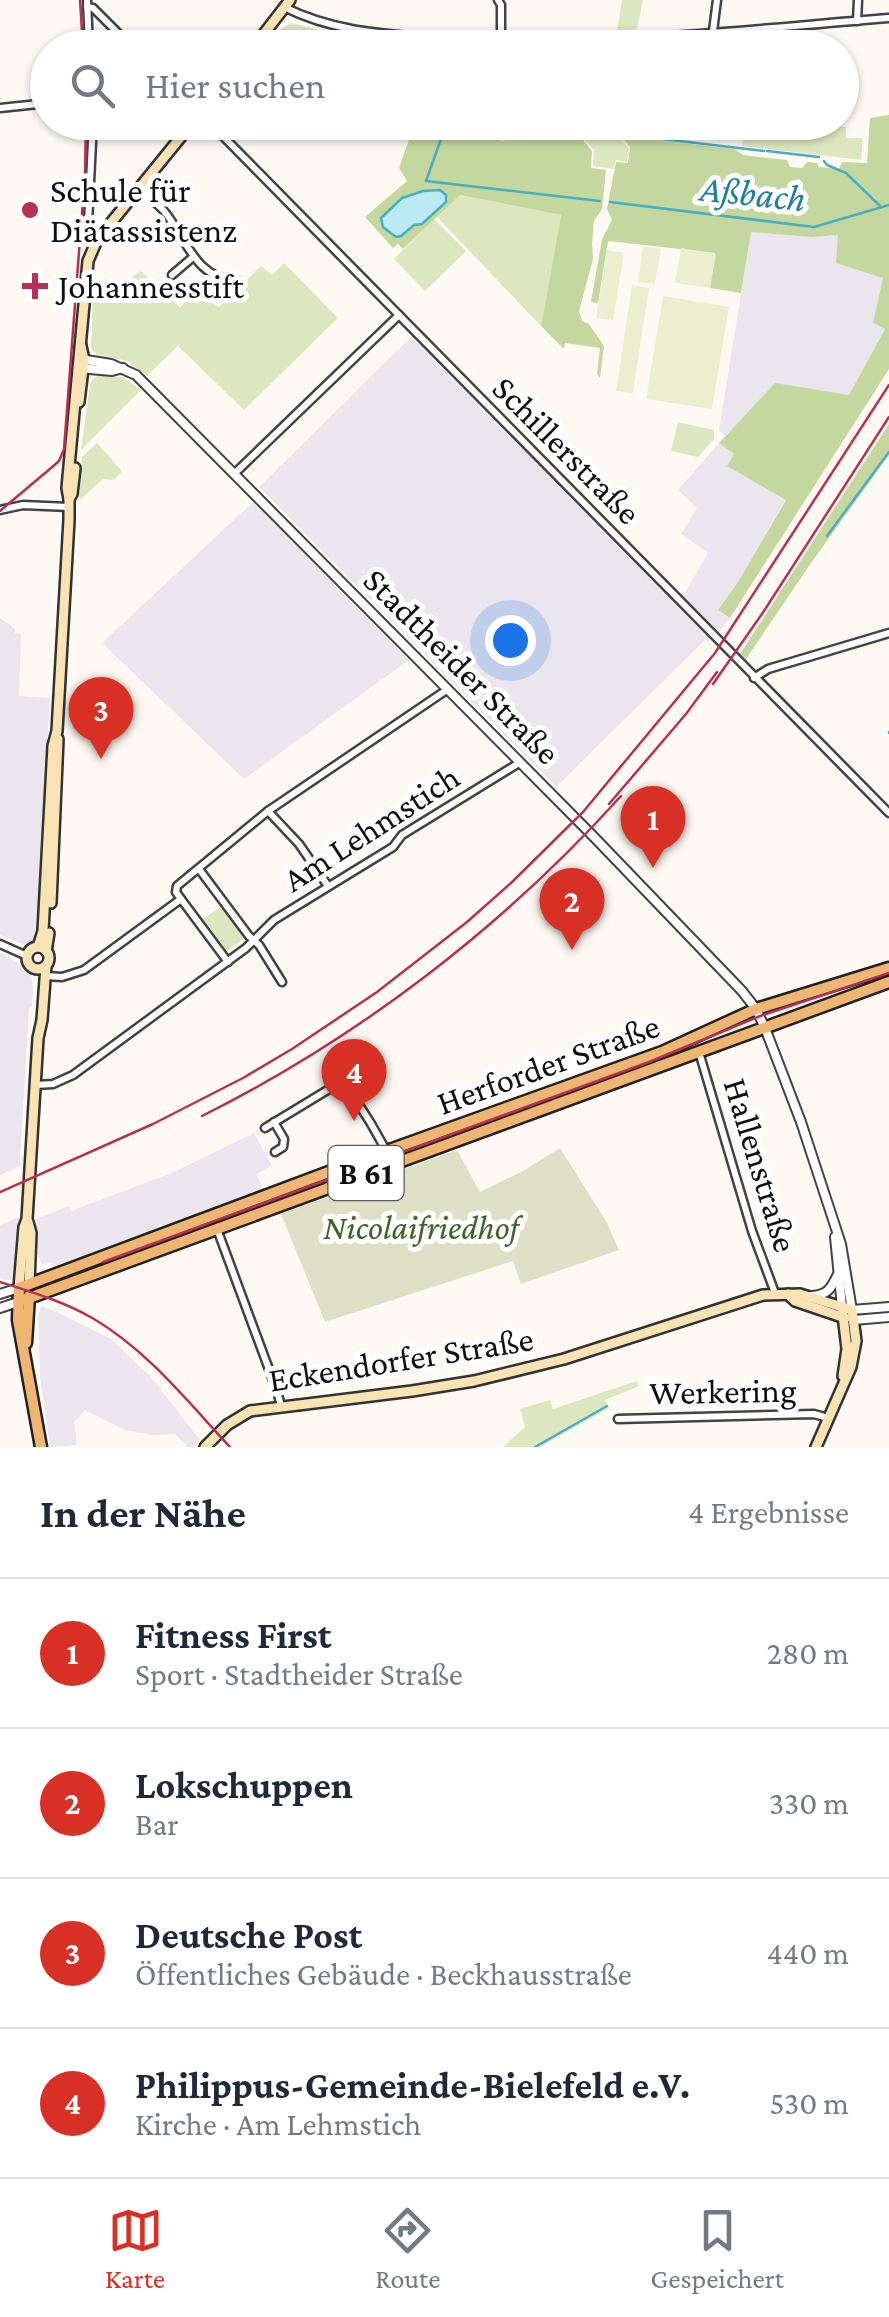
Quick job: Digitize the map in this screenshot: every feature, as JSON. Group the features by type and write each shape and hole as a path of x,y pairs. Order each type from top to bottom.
{"main road":[{"path":"266,30 287,4"},
{"path":"41,1447 18,1320 23,1301 24,1227 28,1218 42,1020 42,970 49,959 42,949 69,503 66,488 87,270 97,240 179,140"},
{"path":"42,949 30,950 27,956 29,964 42,970"},
{"name":"Herforder Straße","path":"24,1286 662,1052 756,1010 889,968"},
{"name":"Herforder Straße","path":"23,1301 889,982"},
{"name":"Eckendorfer Straße","path":"205,1447 242,1414 474,1381 564,1360 776,1293 806,1296 848,1314"},
{"name":"Eckendorfer Straße","path":"788,1294 795,1301 848,1314"},
{"path":"816,1447 840,1389 848,1314"}],"street":[{"path":"498,0 501,30"},
{"path":"713,30 717,0"},
{"path":"857,20 858,0"},
{"path":"87,4 88,30"},
{"path":"87,4 115,30"},
{"path":"287,4 310,19 353,30"},
{"path":"726,30 889,18"},
{"path":"0,108 30,105"},
{"path":"91,140 88,223 90,235 97,240"},
{"name":"Schillerstraße","path":"227,140 889,813"},
{"path":"140,188 164,211 193,257 216,276 237,280"},
{"path":"172,276 193,257"},
{"path":"234,474 398,315"},
{"name":"Stadtheider Straße","path":"80,364 112,371 123,368 136,375 448,689 756,1010 801,1122 835,1228"},
{"path":"0,510 69,503"},
{"path":"754,678 768,669 889,632"},
{"path":"228,962 176,892 176,886 268,811 448,689"},
{"name":"Am Lehmstich","path":"35,1086 53,1084 73,1075 228,962 274,920 519,763"},
{"path":"268,811 299,844 328,886"},
{"path":"199,869 282,982"},
{"path":"42,970 70,976 84,970 181,899"},
{"path":"0,944 27,956"},
{"name":"Hallenstraße","path":"699,1052 752,1231 776,1293"},
{"path":"334,1066 387,1152"},
{"path":"265,1128 344,1080"},
{"path":"274,1122 284,1144 275,1152"},
{"path":"217,1228 280,1406"},
{"path":"835,1228 837,1276 848,1314"},
{"path":"835,1228 841,1244 848,1314"},
{"path":"806,1296 824,1294 837,1276"},
{"name":"Herforder Straße","path":"0,1294 24,1286"},
{"name":"Herforder Straße","path":"0,1308 23,1301"},
{"name":"Eckendorfer Straße","path":"848,1314 889,1307"},
{"name":"Eckendorfer Straße","path":"848,1314 889,1317"},
{"name":"Werkering","path":"618,1419 814,1414 828,1418"}],"shaded area":[{"path":"751,232 839,235 883,278 873,323 885,329 849,395 775,384 725,436 719,430"},
{"path":"411,337 712,642 705,640 556,787 259,487"},
{"path":"719,443 734,454 727,465 786,499 718,610 730,618 719,632 683,596 708,553 681,534 697,508 678,490"},
{"path":"253,502 409,660 244,779 102,643"},
{"path":"0,618 21,634 19,696 50,698 37,930 34,940 25,945 0,935"},
{"path":"0,952 27,969 33,985 22,1165 0,1175"},
{"path":"254,1133 272,1166 256,1174 264,1191 54,1269 51,1262 42,1265 37,1253 36,1219 69,1206 71,1211 174,1172"},
{"path":"19,1217 13,1278 6,1280 0,1278 0,1225"},
{"path":"41,1306 111,1339 151,1377 200,1440 188,1447 175,1434 125,1430 85,1410 74,1422 77,1445 50,1447 40,1376"}],"green space":[{"path":"622,0 643,0 637,29 617,30"},
{"path":"291,23 318,30 280,30"},
{"path":"889,115 889,369 730,618 718,610 786,500 727,466 734,454 719,443 775,383 849,395 885,329 873,323 883,278 836,263 838,235 751,232 741,293 710,288 715,253 608,241 598,303 591,302 602,239 612,220 607,209 616,162 628,163 630,147 624,140 655,140 735,149 743,155 787,160 790,167 802,168 807,162 839,169 842,162 867,163 870,118"},
{"path":"863,138 861,160 742,146 743,140"},
{"path":"409,140 583,140 592,151 591,168 606,170 602,209 594,221 593,259 579,311 582,321 589,324 604,346 600,378 600,348 565,343 564,349 541,326 561,215 460,195 403,249 398,244 393,248 365,217 407,181 399,168","holes":["443,191 448,199 422,224 401,236 381,218 408,196 421,192"]},
{"path":"585,140 622,140 629,148 627,162 616,160 614,169 593,166 594,150"},
{"path":"460,195 561,215 541,326 436,216"},
{"path":"434,219 466,251 425,291 394,259"},
{"path":"643,246 661,249 655,284 638,282"},
{"path":"681,248 716,254 710,288 675,283"},
{"path":"607,250 624,253 613,320 596,318"},
{"path":"284,263 338,318 244,410 178,346 147,376 128,361 97,355 91,349 93,286 118,286 141,271 180,308 193,291 219,307 261,266 272,275"},
{"path":"632,285 649,288 633,393 616,391"},
{"path":"663,296 729,307 712,409 646,399"},
{"path":"98,376 122,377 141,390 81,450 90,384"},
{"path":"678,422 714,430 714,439 698,457 671,451"},
{"path":"889,424 889,455 746,659 740,654"},
{"path":"97,443 122,471 114,480 103,479 79,501 82,457"},
{"path":"221,907 245,938 227,951 203,919"},
{"name":"Nicolaifriedhof","path":"560,1148 606,1221 619,1250 521,1284 513,1261 325,1322 281,1214 457,1150 480,1192"},
{"path":"637,1381 639,1386 605,1400 609,1408 540,1447 503,1447 525,1427 520,1409 550,1400 553,1409"}],"water":[{"path":"440,190 446,195 446,202 422,224 396,237 383,227 381,218 402,198"}],"waterway":[{"name":"Aßbach","path":"441,140 426,181 600,201"},
{"path":"670,140 764,151"},
{"path":"767,151 819,157"},
{"path":"824,161 846,173 880,206"},
{"name":"Aßbach","path":"610,202 814,227 889,205"},
{"path":"827,536 889,452"},
{"path":"535,1447 607,1406"}],"tram line":[{"path":"80,0 82,30"},
{"path":"0,511 59,461 64,449 86,140"},
{"path":"103,1262 649,1062 760,1016 889,973"}],"railway":[{"path":"0,1192 153,1124 292,1049 377,992 511,883 583,812 715,653 889,385"},
{"path":"713,684 889,417"},
{"path":"609,804 717,672"},
{"path":"202,1116 318,1051 426,976 528,890 621,796"},
{"path":"0,1282 72,1307 114,1332 167,1378 230,1447"}],"place":[{"name":"Schule für Diätassistenz","path":"30,210"},
{"name":"Johannesstift","path":"35,286"},
{"name":"Deutsche Post","path":"101,759"},
{"name":"Fitness First","path":"653,868"},
{"name":"Lokschuppen","path":"572,950"},
{"name":"Philippus-Gemeinde-Bielefeld e.V.","path":"354,1121"}]}
